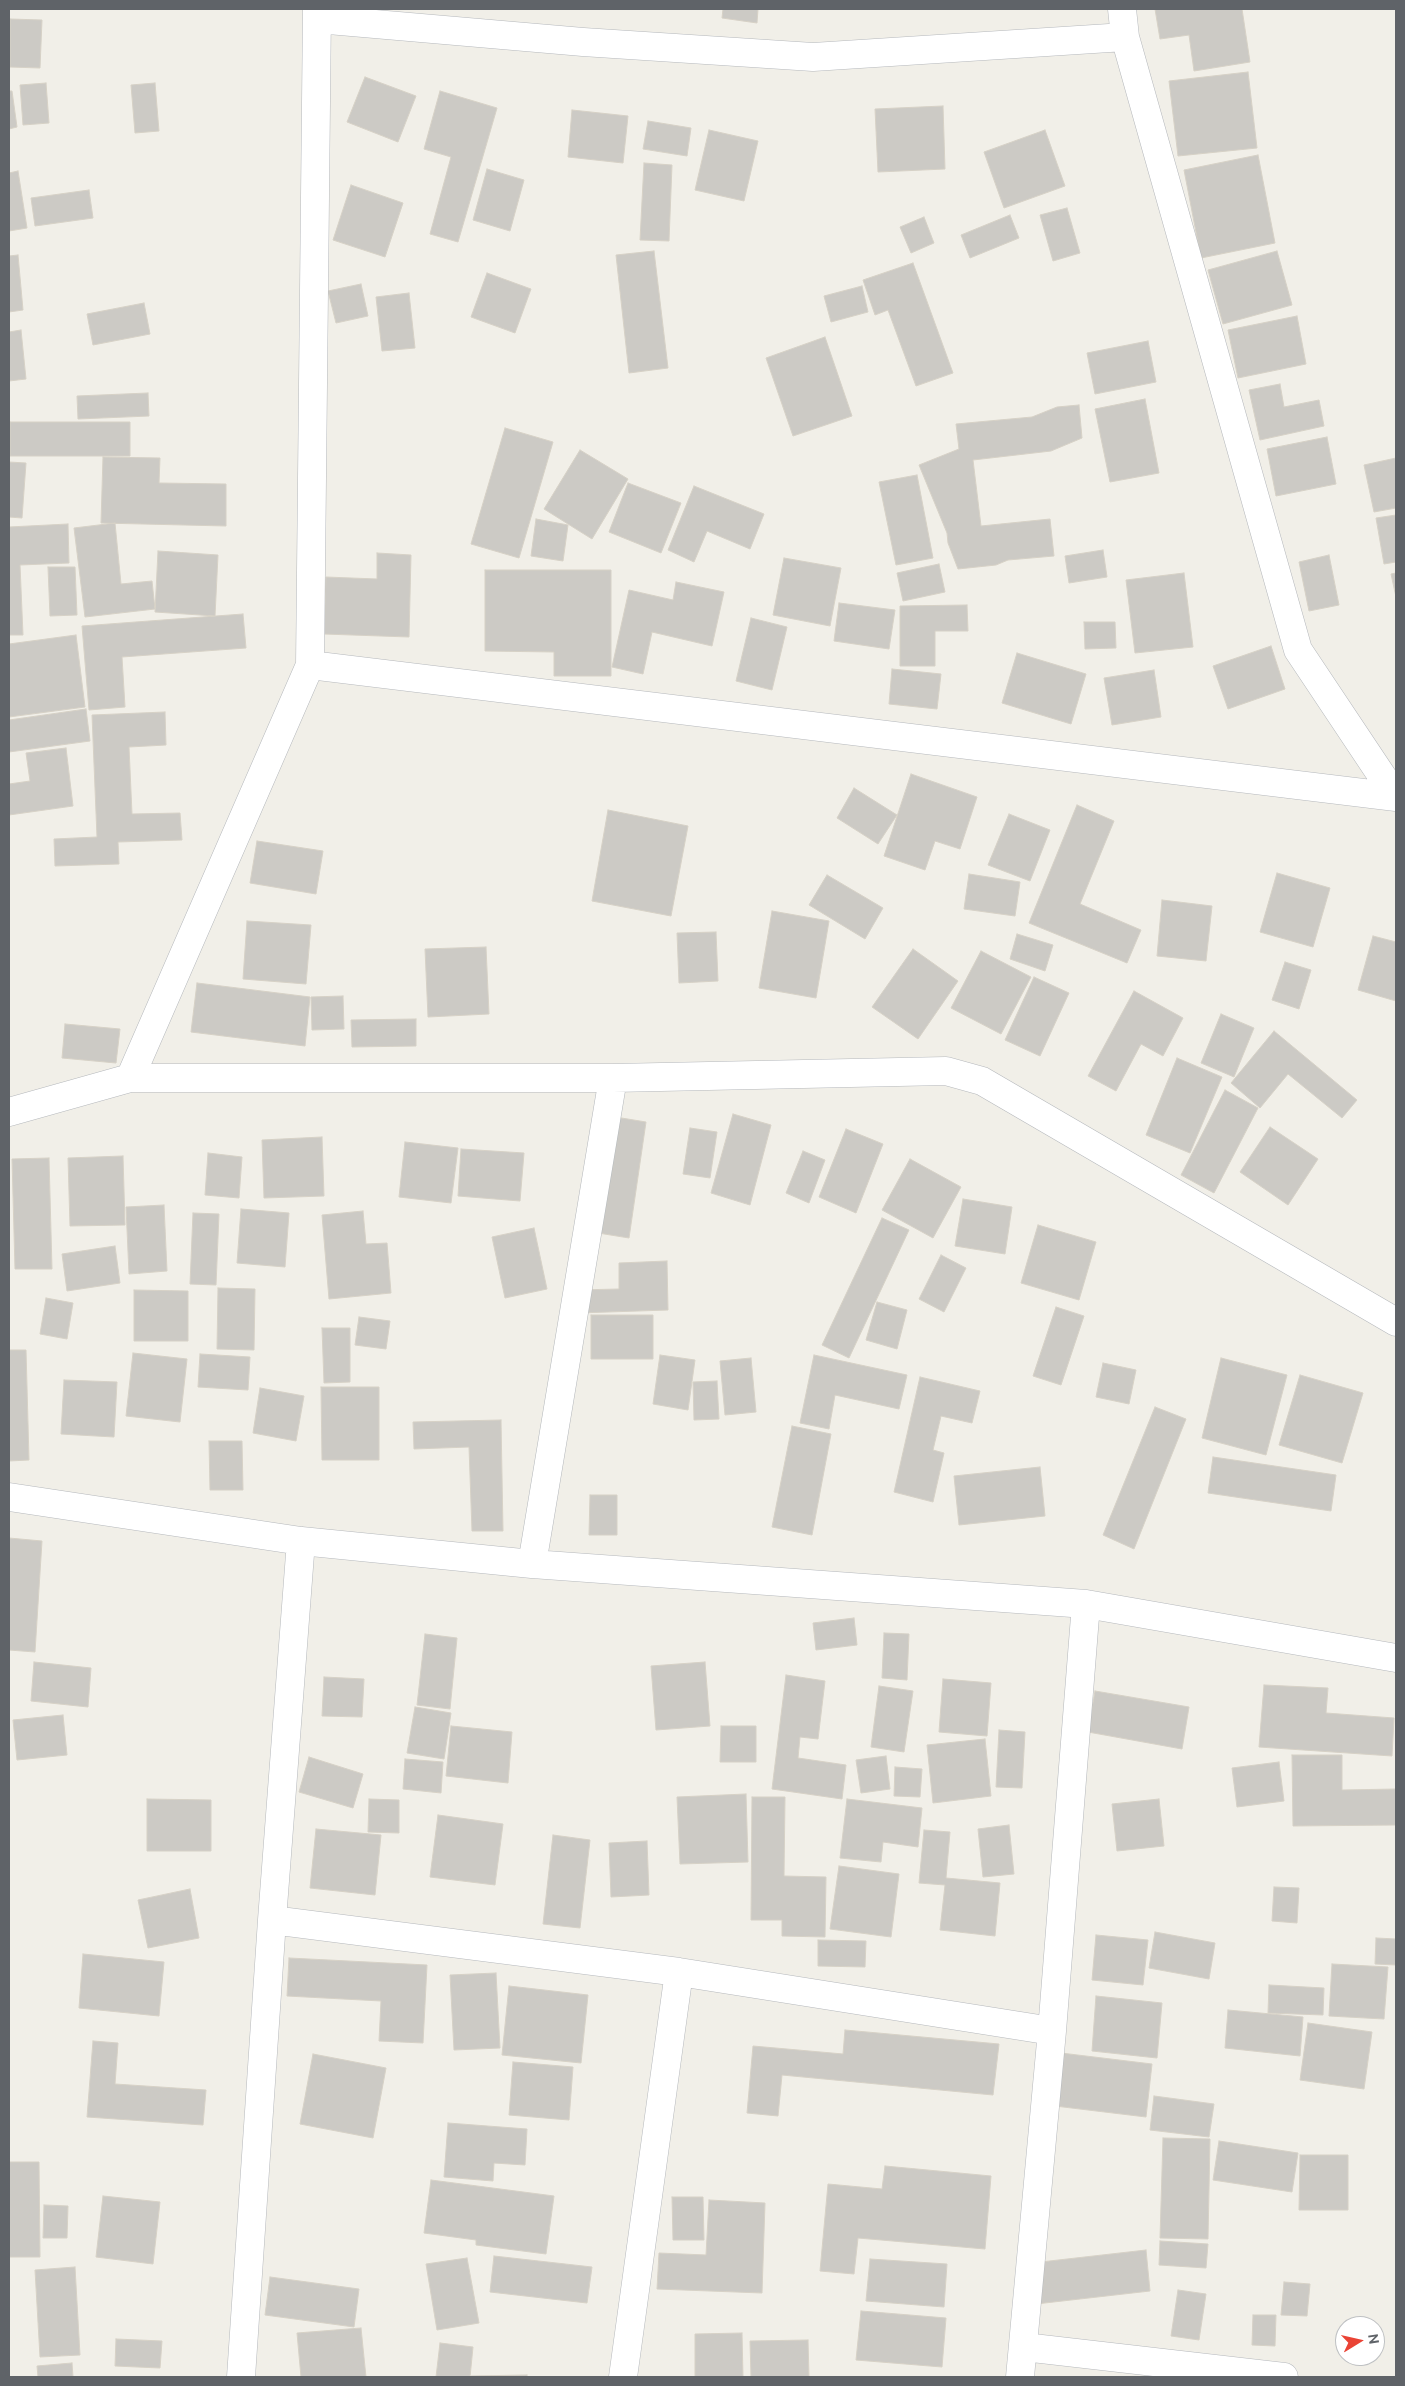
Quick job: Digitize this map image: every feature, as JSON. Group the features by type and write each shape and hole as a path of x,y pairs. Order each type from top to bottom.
{"street":[{"path":"310,665 1396,797 1298,650 1125,38 1122,9"},
{"path":"130,1078 310,665 317,14 583,42 813,57 1125,38"},
{"path":"9,1112 130,1078 613,1078 946,1071 982,1081 1396,1322"},
{"path":"532,1564 613,1078"},
{"path":"9,1497 301,1541 532,1564 1086,1604 1396,1658"},
{"path":"241,2377 272,1920 301,1541"},
{"path":"1020,2377 1052,2031 1086,1604"},
{"path":"272,1920 679,1972 1052,2031"},
{"path":"623,2377 679,1972"},
{"path":"1024,2347 1284,2377"}],"building":[{"path":"723,9 758,9 757,23 722,18"},
{"path":"1155,9 1242,9 1250,62 1194,71 1189,35 1160,39"},
{"path":"10,19 42,20 40,68 10,67"},
{"path":"1248,72 1257,148 1178,156 1169,81"},
{"path":"365,77 416,96 398,142 347,122"},
{"path":"46,83 49,123 23,125 20,85"},
{"path":"155,83 159,131 135,133 131,85"},
{"path":"9,91 12,91 17,127 9,129"},
{"path":"440,91 497,108 458,242 430,234 451,157 424,149"},
{"path":"943,106 945,169 878,172 875,109"},
{"path":"572,110 628,116 623,163 568,157"},
{"path":"648,121 691,128 687,156 643,149"},
{"path":"709,130 758,141 744,201 695,190"},
{"path":"1045,130 1065,186 1004,208 984,152"},
{"path":"1258,155 1275,243 1201,258 1184,170"},
{"path":"644,163 672,165 669,241 640,240"},
{"path":"487,169 524,180 510,231 473,220"},
{"path":"18,171 27,228 9,231 9,173"},
{"path":"351,185 403,203 385,257 333,240"},
{"path":"89,190 93,218 35,226 31,198"},
{"path":"1067,208 1080,253 1053,261 1040,215"},
{"path":"1010,215 1019,238 970,258 961,235"},
{"path":"924,217 934,243 911,253 900,227"},
{"path":"654,251 668,368 629,373 616,255"},
{"path":"1277,251 1292,305 1223,324 1208,270"},
{"path":"18,255 23,310 9,312 9,256"},
{"path":"913,263 953,373 916,386 888,310 875,315 863,280"},
{"path":"487,273 531,289 515,333 471,317"},
{"path":"361,284 368,316 336,323 328,291"},
{"path":"862,286 868,312 831,322 824,296"},
{"path":"409,293 415,348 382,351 376,297"},
{"path":"144,303 150,334 93,345 87,314"},
{"path":"1297,316 1306,364 1238,378 1228,330"},
{"path":"21,330 26,379 9,381 9,332"},
{"path":"825,337 852,416 793,436 766,358"},
{"path":"1148,341 1156,382 1095,394 1087,353"},
{"path":"1280,384 1284,407 1319,400 1324,426 1260,440 1249,390"},
{"path":"148,393 149,416 78,419 77,396"},
{"path":"1145,399 1159,473 1110,482 1095,409"},
{"path":"1079,405 1082,438 1051,451 973,460 981,526 1050,519 1054,556 1008,560 996,565 958,569 948,543 947,533 919,465 959,449 956,424 1032,417 1057,407"},
{"path":"10,422 130,422 130,456 10,456"},
{"path":"505,428 553,442 519,558 471,544"},
{"path":"1327,437 1336,484 1276,496 1267,449"},
{"path":"580,450 628,479 592,539 544,509"},
{"path":"103,457 160,458 159,483 226,484 226,526 101,523"},
{"path":"1396,458 1396,508 1374,512 1364,465"},
{"path":"9,462 26,463 22,518 9,517"},
{"path":"917,475 933,558 896,565 879,482"},
{"path":"628,483 681,503 661,553 609,532"},
{"path":"694,486 764,514 750,549 707,531 694,562 668,550"},
{"path":"1396,515 1396,562 1384,564 1376,518"},
{"path":"536,519 568,525 563,561 531,556"},
{"path":"115,523 121,584 152,581 155,609 85,617 74,528"},
{"path":"68,524 69,563 20,565 23,635 9,635 9,527"},
{"path":"1103,550 1107,577 1069,583 1065,556"},
{"path":"158,551 218,555 215,616 155,612"},
{"path":"377,553 411,555 409,637 324,634 326,577 377,579"},
{"path":"1329,555 1339,605 1309,611 1299,562"},
{"path":"784,558 841,568 830,626 773,615"},
{"path":"939,564 945,592 903,601 897,573"},
{"path":"48,567 75,567 77,615 50,616"},
{"path":"485,570 611,570 611,676 554,676 554,652 485,651"},
{"path":"1184,573 1193,647 1135,653 1126,580"},
{"path":"1396,573 1396,597 1391,574"},
{"path":"676,582 724,592 712,646 652,632 643,674 612,667 629,590 673,600"},
{"path":"839,603 895,610 889,649 834,641"},
{"path":"967,605 968,631 935,631 935,666 900,666 900,606"},
{"path":"243,614 246,648 122,657 125,707 89,710 82,626"},
{"path":"751,618 787,627 772,690 736,681"},
{"path":"1084,622 1115,622 1116,648 1085,649"},
{"path":"76,635 85,707 9,717 9,644"},
{"path":"1271,646 1285,689 1228,709 1213,666"},
{"path":"1017,653 1086,674 1071,724 1002,703"},
{"path":"892,669 941,674 937,709 889,704"},
{"path":"1154,670 1161,717 1112,725 1104,678"},
{"path":"86,709 90,741 9,752 9,720"},
{"path":"165,712 166,745 129,747 132,814 180,813 182,840 118,842 119,864 55,866 54,839 97,837 92,715"},
{"path":"66,748 73,806 9,815 9,784 30,781 26,753"},
{"path":"911,774 977,797 960,849 935,841 925,870 884,856"},
{"path":"854,788 897,815 878,844 837,818"},
{"path":"1077,805 1114,821 1080,904 1141,930 1127,963 1029,923"},
{"path":"608,810 688,826 671,916 592,901"},
{"path":"1009,814 1050,830 1030,881 988,865"},
{"path":"257,841 323,851 316,894 250,883"},
{"path":"1277,873 1330,888 1313,947 1260,932"},
{"path":"969,874 1020,882 1015,916 964,909"},
{"path":"827,875 883,908 865,939 809,905"},
{"path":"1162,900 1212,906 1206,961 1157,956"},
{"path":"772,911 829,921 816,998 759,988"},
{"path":"247,921 311,925 306,984 243,979"},
{"path":"716,932 718,981 679,983 677,933"},
{"path":"1017,934 1053,945 1045,971 1010,959"},
{"path":"1373,936 1396,942 1396,1001 1358,990"},
{"path":"486,947 489,1014 428,1017 425,949"},
{"path":"913,949 958,981 918,1039 872,1007"},
{"path":"981,951 1031,977 1001,1034 951,1008"},
{"path":"1285,962 1311,970 1299,1009 1272,1000"},
{"path":"1034,977 1069,993 1040,1056 1005,1040"},
{"path":"197,983 310,997 305,1046 191,1032"},
{"path":"1134,991 1183,1018 1163,1056 1141,1044 1116,1091 1088,1076"},
{"path":"343,996 344,1029 312,1030 311,997"},
{"path":"1221,1014 1254,1028 1234,1077 1201,1063"},
{"path":"416,1019 416,1046 352,1047 351,1020"},
{"path":"65,1024 120,1029 116,1063 62,1058"},
{"path":"1274,1031 1357,1100 1342,1118 1288,1074 1260,1108 1231,1083"},
{"path":"1177,1058 1222,1077 1190,1153 1146,1135"},
{"path":"1225,1090 1258,1108 1214,1193 1181,1175"},
{"path":"733,1114 771,1125 750,1205 711,1193"},
{"path":"603,1115 646,1122 629,1238 586,1231"},
{"path":"1270,1127 1318,1159 1288,1205 1240,1172"},
{"path":"690,1128 717,1132 710,1178 683,1174"},
{"path":"846,1129 883,1144 856,1213 819,1197"},
{"path":"322,1137 324,1196 264,1198 262,1140"},
{"path":"405,1142 458,1148 451,1203 399,1197"},
{"path":"461,1149 524,1153 520,1201 458,1196"},
{"path":"803,1151 825,1160 809,1203 786,1193"},
{"path":"208,1153 242,1157 239,1198 205,1195"},
{"path":"123,1156 125,1225 70,1226 68,1158"},
{"path":"49,1158 52,1269 15,1269 12,1159"},
{"path":"910,1159 961,1187 933,1238 882,1210"},
{"path":"963,1199 1012,1207 1005,1254 955,1246"},
{"path":"164,1205 167,1271 129,1274 126,1207"},
{"path":"241,1209 289,1213 285,1267 237,1263"},
{"path":"363,1211 366,1244 387,1243 391,1293 329,1299 322,1215"},
{"path":"193,1213 219,1214 216,1285 190,1284"},
{"path":"882,1218 909,1230 849,1358 822,1345"},
{"path":"1038,1225 1096,1242 1079,1300 1021,1283"},
{"path":"534,1228 547,1289 505,1298 492,1237"},
{"path":"115,1246 120,1283 67,1291 62,1254"},
{"path":"941,1255 966,1268 944,1312 919,1299"},
{"path":"667,1261 668,1310 578,1313 577,1290 619,1289 619,1263"},
{"path":"218,1288 255,1289 254,1350 217,1349"},
{"path":"134,1290 188,1291 188,1341 134,1341"},
{"path":"46,1298 73,1303 67,1339 40,1334"},
{"path":"877,1302 907,1310 897,1349 866,1340"},
{"path":"1056,1307 1084,1316 1061,1385 1033,1376"},
{"path":"591,1315 653,1315 653,1359 591,1359"},
{"path":"359,1317 390,1321 386,1349 355,1345"},
{"path":"322,1328 350,1328 350,1382 324,1383"},
{"path":"9,1350 26,1350 29,1460 9,1461"},
{"path":"133,1353 187,1359 180,1422 126,1416"},
{"path":"200,1354 250,1357 248,1390 198,1387"},
{"path":"660,1355 695,1360 688,1410 653,1404"},
{"path":"814,1355 907,1375 899,1409 835,1395 829,1429 800,1423"},
{"path":"751,1358 756,1412 725,1415 720,1361"},
{"path":"1221,1358 1287,1375 1266,1455 1202,1438"},
{"path":"1103,1363 1136,1370 1129,1404 1096,1397"},
{"path":"1300,1375 1363,1393 1342,1463 1279,1445"},
{"path":"920,1377 980,1391 972,1423 941,1416 933,1450 944,1453 933,1502 894,1492"},
{"path":"64,1380 117,1382 114,1437 61,1434"},
{"path":"717,1381 719,1419 694,1420 693,1382"},
{"path":"321,1387 379,1387 379,1460 322,1460"},
{"path":"260,1388 304,1396 296,1441 253,1433"},
{"path":"1155,1407 1186,1419 1134,1549 1103,1535"},
{"path":"501,1420 503,1531 472,1531 469,1447 414,1449 413,1422"},
{"path":"792,1426 831,1434 812,1535 772,1527"},
{"path":"209,1441 242,1441 243,1490 210,1490"},
{"path":"1213,1457 1336,1475 1331,1511 1208,1493"},
{"path":"1040,1467 1045,1516 959,1525 954,1476"},
{"path":"590,1495 617,1495 617,1535 589,1535"},
{"path":"9,1538 42,1541 35,1652 9,1650"},
{"path":"854,1618 857,1645 816,1650 813,1623"},
{"path":"884,1633 909,1634 907,1680 882,1678"},
{"path":"425,1634 457,1638 450,1709 417,1705"},
{"path":"34,1662 91,1668 88,1707 31,1701"},
{"path":"705,1662 710,1726 656,1730 651,1666"},
{"path":"786,1675 825,1681 818,1739 800,1737 798,1758 846,1765 842,1799 772,1789"},
{"path":"324,1677 364,1679 362,1717 322,1716"},
{"path":"943,1679 991,1683 987,1736 939,1732"},
{"path":"1264,1685 1328,1688 1326,1713 1394,1718 1392,1756 1259,1747"},
{"path":"879,1686 913,1691 904,1752 871,1747"},
{"path":"1095,1691 1189,1707 1182,1749 1088,1732"},
{"path":"415,1707 451,1713 444,1759 407,1753"},
{"path":"63,1715 67,1755 17,1760 13,1720"},
{"path":"451,1726 512,1732 508,1783 446,1776"},
{"path":"721,1726 756,1726 756,1762 720,1762"},
{"path":"999,1730 1025,1732 1022,1788 996,1787"},
{"path":"985,1739 991,1796 933,1803 927,1745"},
{"path":"1292,1755 1342,1755 1342,1790 1396,1789 1396,1825 1293,1826"},
{"path":"886,1756 890,1789 861,1793 856,1760"},
{"path":"309,1757 363,1774 353,1808 299,1792"},
{"path":"405,1759 443,1762 441,1793 403,1789"},
{"path":"1279,1762 1284,1801 1237,1807 1232,1768"},
{"path":"895,1767 922,1769 920,1797 894,1796"},
{"path":"746,1794 748,1862 680,1864 677,1797"},
{"path":"752,1797 785,1797 784,1876 826,1877 825,1937 782,1936 782,1920 751,1920"},
{"path":"147,1799 211,1800 211,1851 147,1851"},
{"path":"369,1799 399,1800 399,1833 368,1832"},
{"path":"847,1799 922,1808 918,1847 883,1842 881,1862 840,1858"},
{"path":"1159,1799 1164,1846 1117,1851 1112,1804"},
{"path":"438,1815 503,1824 495,1885 430,1877"},
{"path":"1009,1825 1014,1874 983,1877 978,1829"},
{"path":"316,1829 381,1835 375,1895 310,1888"},
{"path":"924,1830 950,1832 946,1878 1000,1883 995,1936 940,1930 945,1885 919,1883"},
{"path":"553,1835 590,1840 580,1928 543,1924"},
{"path":"647,1841 649,1895 611,1897 609,1843"},
{"path":"839,1866 899,1874 891,1937 830,1929"},
{"path":"1274,1887 1299,1888 1297,1923 1272,1921"},
{"path":"190,1889 199,1938 148,1948 138,1900"},
{"path":"1155,1932 1215,1943 1209,1979 1149,1968"},
{"path":"1096,1935 1148,1940 1143,1985 1092,1980"},
{"path":"1376,1938 1396,1939 1396,1965 1375,1964"},
{"path":"818,1940 866,1941 865,1967 818,1966"},
{"path":"83,1954 164,1962 159,2016 79,2008"},
{"path":"289,1958 427,1965 423,2043 379,2041 381,2001 287,1996"},
{"path":"1332,1964 1388,1967 1384,2019 1329,2016"},
{"path":"496,1973 500,2048 454,2050 450,1975"},
{"path":"1269,1985 1324,1988 1323,2015 1268,2013"},
{"path":"509,1986 588,1995 581,2063 502,2055"},
{"path":"1096,1996 1162,2003 1157,2058 1092,2051"},
{"path":"1228,2010 1303,2017 1300,2056 1225,2048"},
{"path":"1308,2023 1372,2032 1364,2089 1300,2080"},
{"path":"845,2030 999,2044 993,2095 782,2075 778,2116 747,2113 753,2046 843,2054"},
{"path":"93,2041 118,2043 115,2084 206,2090 203,2125 87,2117"},
{"path":"1061,2053 1152,2064 1146,2117 1055,2106"},
{"path":"313,2054 386,2068 373,2138 300,2124"},
{"path":"513,2062 573,2067 569,2120 509,2115"},
{"path":"1154,2096 1214,2104 1209,2137 1150,2130"},
{"path":"448,2123 527,2129 525,2165 494,2163 493,2181 444,2177"},
{"path":"1163,2138 1210,2139 1208,2239 1160,2238"},
{"path":"1219,2141 1298,2153 1292,2192 1213,2180"},
{"path":"1300,2155 1348,2155 1348,2210 1299,2210"},
{"path":"9,2162 39,2162 40,2257 9,2257"},
{"path":"885,2166 991,2176 985,2249 858,2238 854,2274 820,2271 828,2184 882,2189"},
{"path":"431,2180 554,2196 546,2254 476,2245 476,2240 424,2233"},
{"path":"103,2196 160,2202 153,2264 96,2257"},
{"path":"672,2197 703,2197 704,2240 673,2240"},
{"path":"709,2200 765,2203 762,2293 657,2289 659,2253 706,2255"},
{"path":"44,2205 68,2206 67,2238 43,2238"},
{"path":"1160,2241 1208,2244 1206,2268 1159,2265"},
{"path":"1146,2250 1150,2291 1036,2304 1032,2263"},
{"path":"494,2256 592,2267 587,2303 490,2292"},
{"path":"467,2258 479,2323 437,2330 426,2264"},
{"path":"870,2259 947,2264 944,2307 866,2301"},
{"path":"75,2267 80,2355 40,2357 35,2270"},
{"path":"270,2277 359,2289 354,2327 265,2315"},
{"path":"1284,2282 1310,2284 1307,2316 1281,2315"},
{"path":"1178,2290 1206,2294 1199,2340 1171,2336"},
{"path":"861,2311 946,2318 942,2367 856,2360"},
{"path":"1253,2315 1276,2315 1275,2346 1252,2345"},
{"path":"361,2328 366,2377 301,2377 297,2333"},
{"path":"742,2333 743,2377 695,2377 695,2334"},
{"path":"116,2339 162,2341 160,2368 115,2366"},
{"path":"808,2340 809,2377 751,2377 750,2341"},
{"path":"440,2343 473,2347 470,2377 436,2377"},
{"path":"72,2363 73,2377 38,2377 37,2366"},
{"path":"527,2375 527,2377 471,2377 471,2376"}]}
